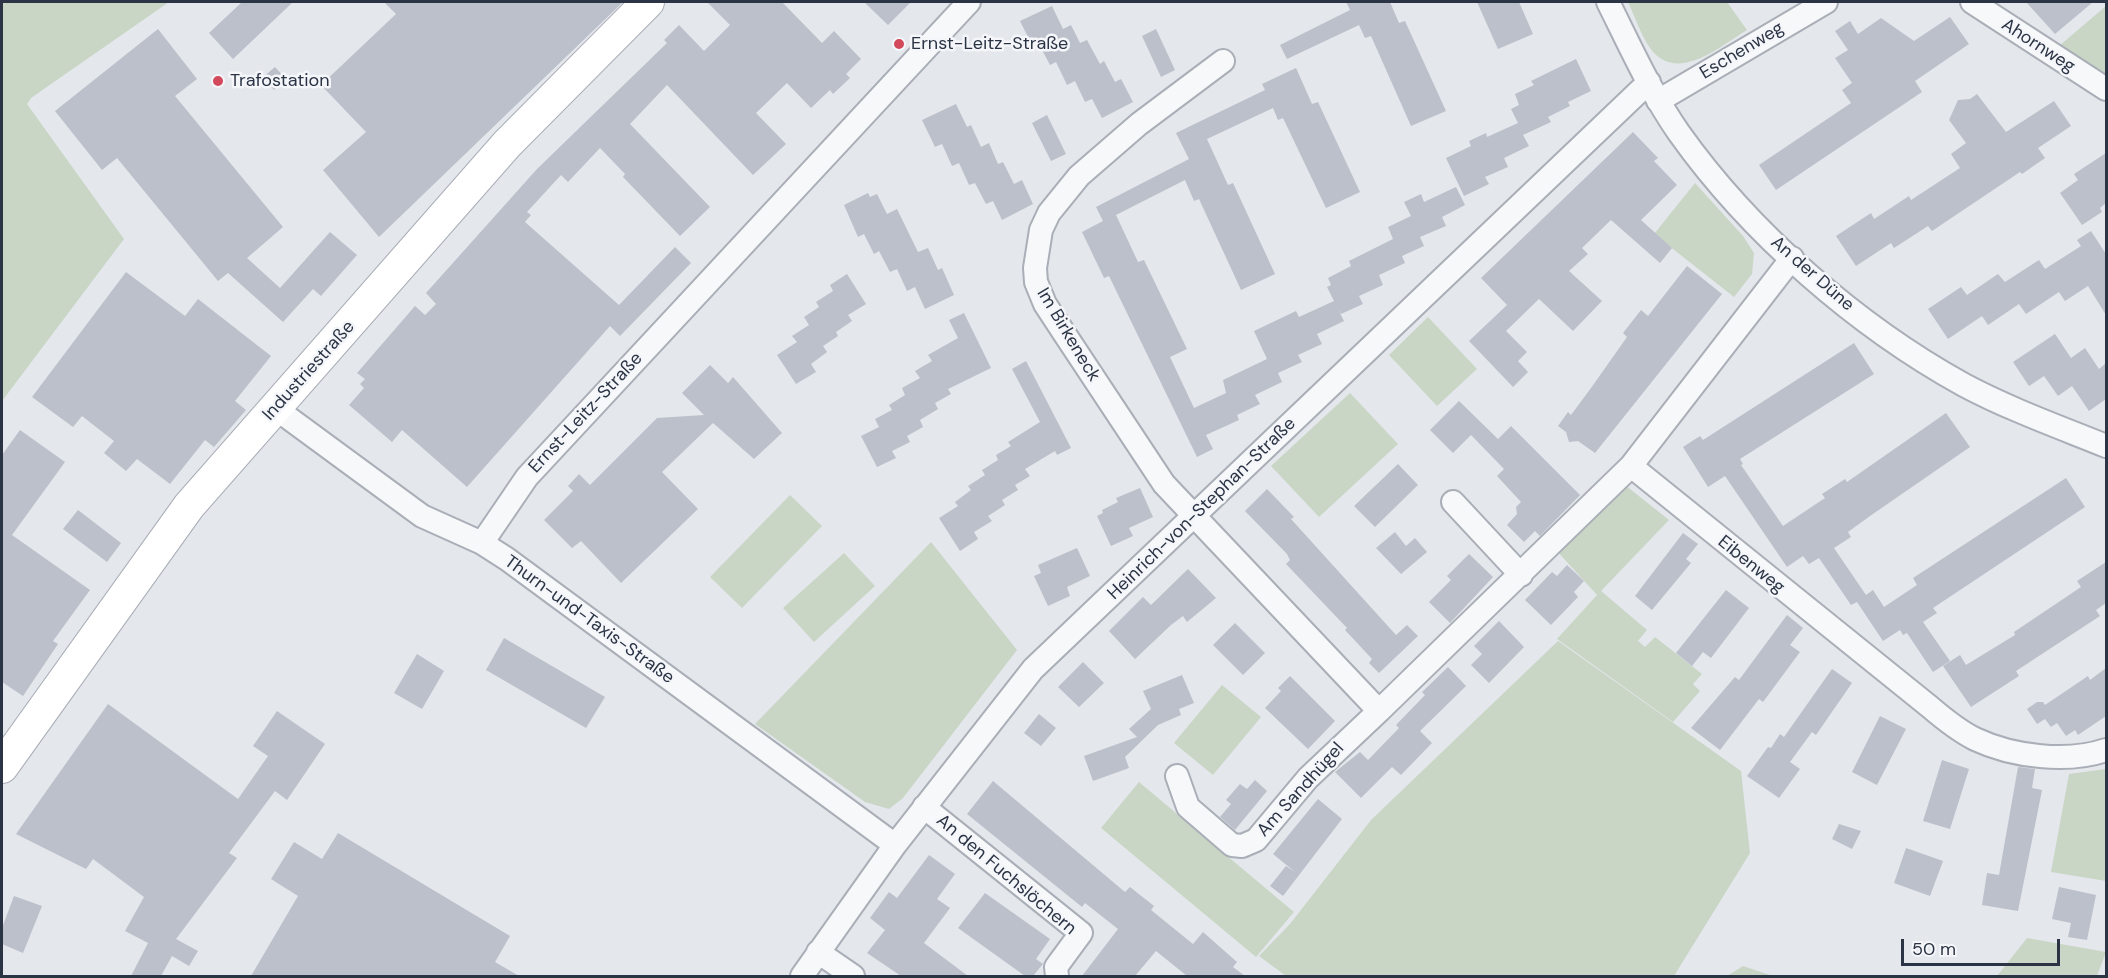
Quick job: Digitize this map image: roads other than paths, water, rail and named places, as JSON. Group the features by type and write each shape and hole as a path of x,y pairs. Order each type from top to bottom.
{"street":[{"name":"Industriestraße","path":"2,767 189,506 507,144 648,2"},
{"name":"Ernst-Leitz-Straße","path":"482,543 527,477 969,2"},
{"name":"An der Düne","path":"1608,2 1653,92 1723,189 1792,258 1849,307 1919,358 1999,401 2106,446"},
{"name":"Eschenweg","path":"1653,92 1826,2"},
{"name":"Ahornweg","path":"1972,2 2106,89"},
{"name":"Im Birkeneck","path":"1194,517 1151,465 1066,336 1040,294 1035,268 1041,230 1049,213 1078,176 1139,124 1223,61"},
{"name":"Heinrich-von-Stephan-Straße","path":"802,976 895,845 1033,669 1653,92"},
{"path":"1630,466 1792,258"},
{"name":"Thurn-und-Taxis-Straße","path":"275,408 422,516 482,543 507,559 895,845"},
{"name":"Am Sandhügel","path":"1177,776 1188,807 1232,844 1242,846 1256,840 1308,778 1521,575 1630,466"},
{"name":"Eibenweg","path":"1630,466 1930,707 1976,739 2005,749 2064,757 2083,756 2106,750"},
{"path":"1453,502 1521,575"},
{"path":"1194,517 1379,711"},
{"name":"An den Fuchslöchern","path":"924,807 1081,933 1056,967 1057,976"},
{"path":"818,952 853,976"}],"place":[{"name":"Ernst-Leitz-Straße","path":"899,44"},
{"name":"Trafostation","path":"218,81"}]}
